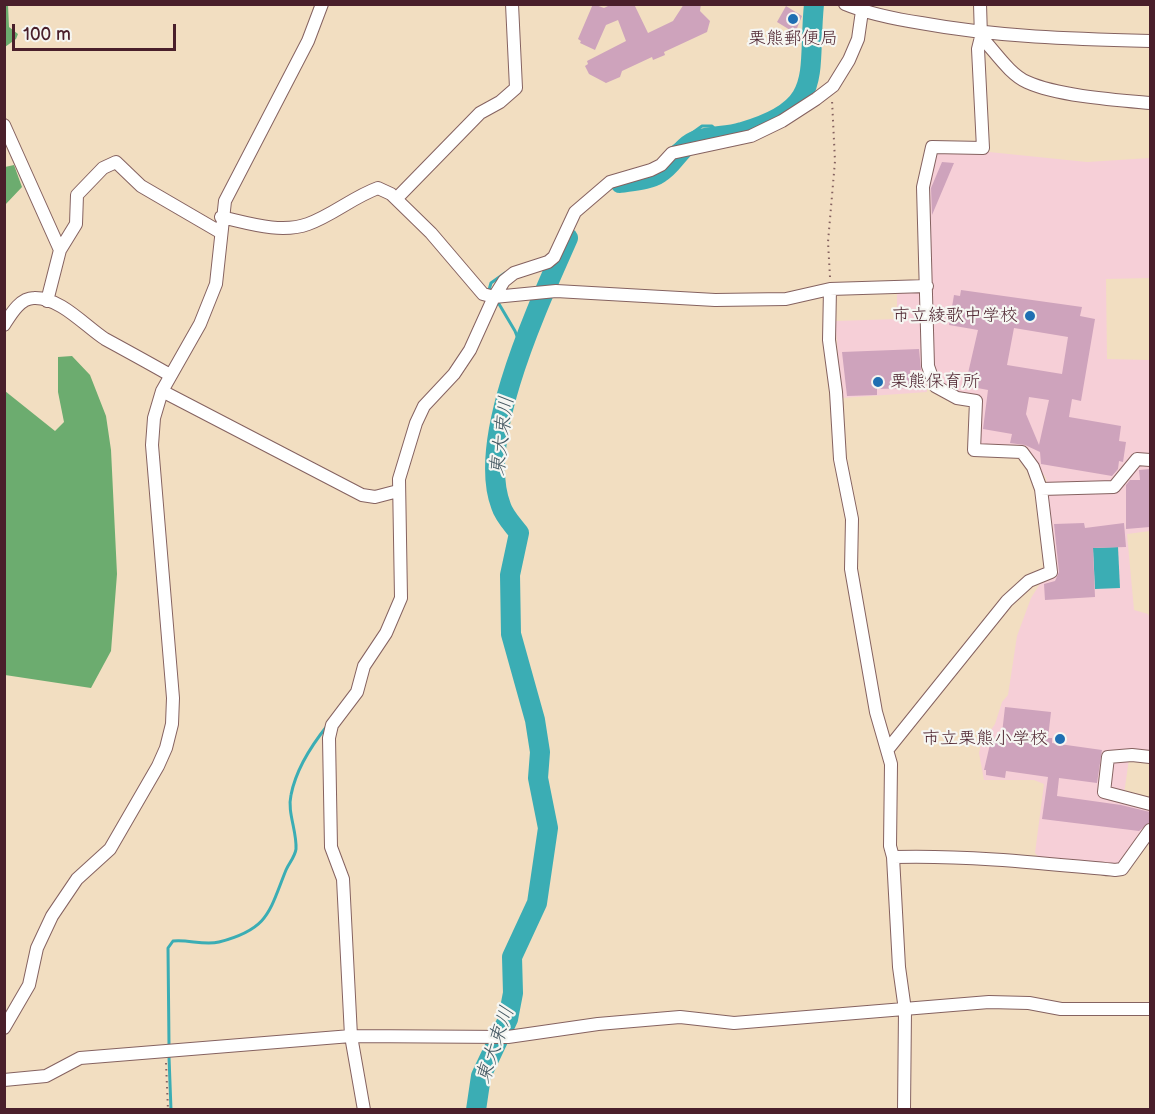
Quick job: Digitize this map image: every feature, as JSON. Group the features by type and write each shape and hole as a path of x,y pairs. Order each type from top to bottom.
{"street":[{"path":"4,1028 26,992 37,948 52,916 77,879 102,858 119,836 166,748 172,724 173,698 152,445 154,418 162,391 210,304 218,273 221,217 225,201 308,41 322,4"},
{"path":"396,199 480,113 501,102 516,88 512,4"},
{"path":"845,4 862,11 981,35 1150,41"},
{"path":"904,1110 905,1010 898,955 893,857 890,846 891,764 887,756 888,749 1006,601 1029,581 1051,572 1041,489 1033,467 1022,452 974,450 976,401 957,399 935,386 928,366 923,187 932,147 983,148 978,49 981,35 981,4"},
{"path":"364,1110 351,1036 343,879 331,847 329,738 332,725 352,702 364,666 399,610 401,598 398,531 400,502 396,491 416,423 424,406 454,374 470,350 494,297 514,273 543,266 554,257 569,220 592,195 610,182 651,170 679,152 708,143 751,136 782,121 833,86 856,44 862,11"},
{"path":"981,35 1016,75 1027,82 1103,98 1150,103"},
{"path":"4,125 60,250"},
{"path":"47,301 60,250 76,224 77,195 103,168 116,162 141,186 220,232"},
{"path":"221,217 270,227 292,228 308,224 361,194 378,188 396,199 455,258 483,294 494,297 544,293 715,300 786,299 830,289 927,286"},
{"path":"830,289 829,340 836,392 840,459 852,519 851,569 876,712 882,738 888,749"},
{"path":"4,325 13,310 24,301 33,298 47,301 104,338 170,375"},
{"path":"162,391 362,495 375,497 396,491"},
{"path":"1041,489 1114,488 1137,459 1150,460"},
{"path":"1150,757 1132,755 1108,757 1104,792 1150,804"},
{"path":"893,857 932,856 1115,870 1122,869 1150,830"},
{"path":"4,1080 46,1076 80,1058 351,1036 508,1037 598,1024 680,1017 734,1023 989,1002 1029,1003 1061,1009 1150,1010"}],"path":[{"path":"830,289 828,242 835,161 832,131 833,86"},
{"path":"166,1051 168,1110"}],"shaded area":[{"path":"934,150 989,152 1087,162 1150,158 1150,278 1106,279 1107,359 1150,360 1150,531 1127,534 1134,610 1148,614 1150,619 1150,753 1130,752 1123,801 1150,807 1150,825 1121,865 1041,860 1035,853 1044,784 1034,780 984,780 979,753 981,744 995,724 1002,702 1008,695 1017,636 1031,598 1043,579 1053,578 1048,487 1046,478 1032,458 983,448 977,441 979,398 957,395 940,385 931,365 926,185"},
{"path":"897,290 923,290 927,392 842,398 835,321 897,319"}],"green space":[{"path":"5,4 8,5 9,27 18,34 16,39 5,47"},
{"path":"14,165 22,187 5,205 5,167"},
{"path":"72,356 90,375 106,416 111,450 117,574 111,651 91,688 5,675 5,391 55,431 64,422 58,392 58,357"}],"water":[{"path":"1118,547 1120,588 1095,589 1093,548"}],"building":[{"path":"593,4 604,8 612,4 634,4 648,33 673,21 684,4 701,4 700,11 710,21 707,32 664,52 665,55 653,60 652,57 622,71 620,77 606,83 589,74 585,66 588,64 587,61 626,41 618,20 606,25 595,50 580,43 578,39"},
{"path":"786,6 802,16 795,33 777,22"},
{"path":"942,162 954,163 932,215 931,188"},
{"path":"961,290 1082,307 1080,316 1095,319 1081,401 1072,399 1069,417 1121,426 1119,441 1126,442 1123,462 1119,461 1118,469 1112,476 1041,464 1040,452 1025,445 1010,443 1012,434 983,429 988,390 967,386 966,382 978,330 949,325 954,295 960,296","holes":["1014,328 1068,337 1062,374 1007,365","1029,397 1049,400 1039,445 1026,414"]},
{"path":"919,349 921,370 910,370 910,388 877,389 877,395 847,396 842,352"},
{"path":"1150,469 1150,527 1126,529 1126,485 1130,480 1140,480 1139,470"},
{"path":"1084,523 1085,528 1124,523 1126,547 1093,548 1095,597 1045,600 1044,584 1055,581 1059,572 1054,524"},
{"path":"1005,707 1051,712 1048,738 1052,738 1052,743 1102,750 1097,783 1059,778 1057,796 1121,805 1150,812 1150,822 1139,831 1042,819 1048,777 1006,771 1005,778 986,775 986,770 984,770 991,740 1001,742"}],"waterway":[{"name":"東大束川","path":"620,183 656,175 665,169 686,146 697,140 742,132 788,112 800,99 807,85 814,4"},
{"path":"670,149 702,126 712,126 722,136"},
{"name":"東大束川","path":"476,1110 481,1076 508,1019 513,993 512,957 537,903 548,828 538,778 540,752 535,720 511,634 510,575 519,533 506,517 501,506 495,478 497,444 503,408 514,370 568,238"},
{"path":"489,290 491,283 505,273"},
{"path":"499,304 515,331 522,349"},
{"path":"169,1045 168,948 173,941 213,943 236,937 258,925 265,917 295,852 296,842 290,808 293,785 305,758 327,726"},
{"path":"169,1057 171,1110"}],"place":[{"name":"栗熊郵便局","path":"793,19"},
{"name":"市立綾歌中学校","path":"1030,316"},
{"name":"栗熊保育所","path":"878,382"},
{"name":"市立栗熊小学校","path":"1060,739"}]}
